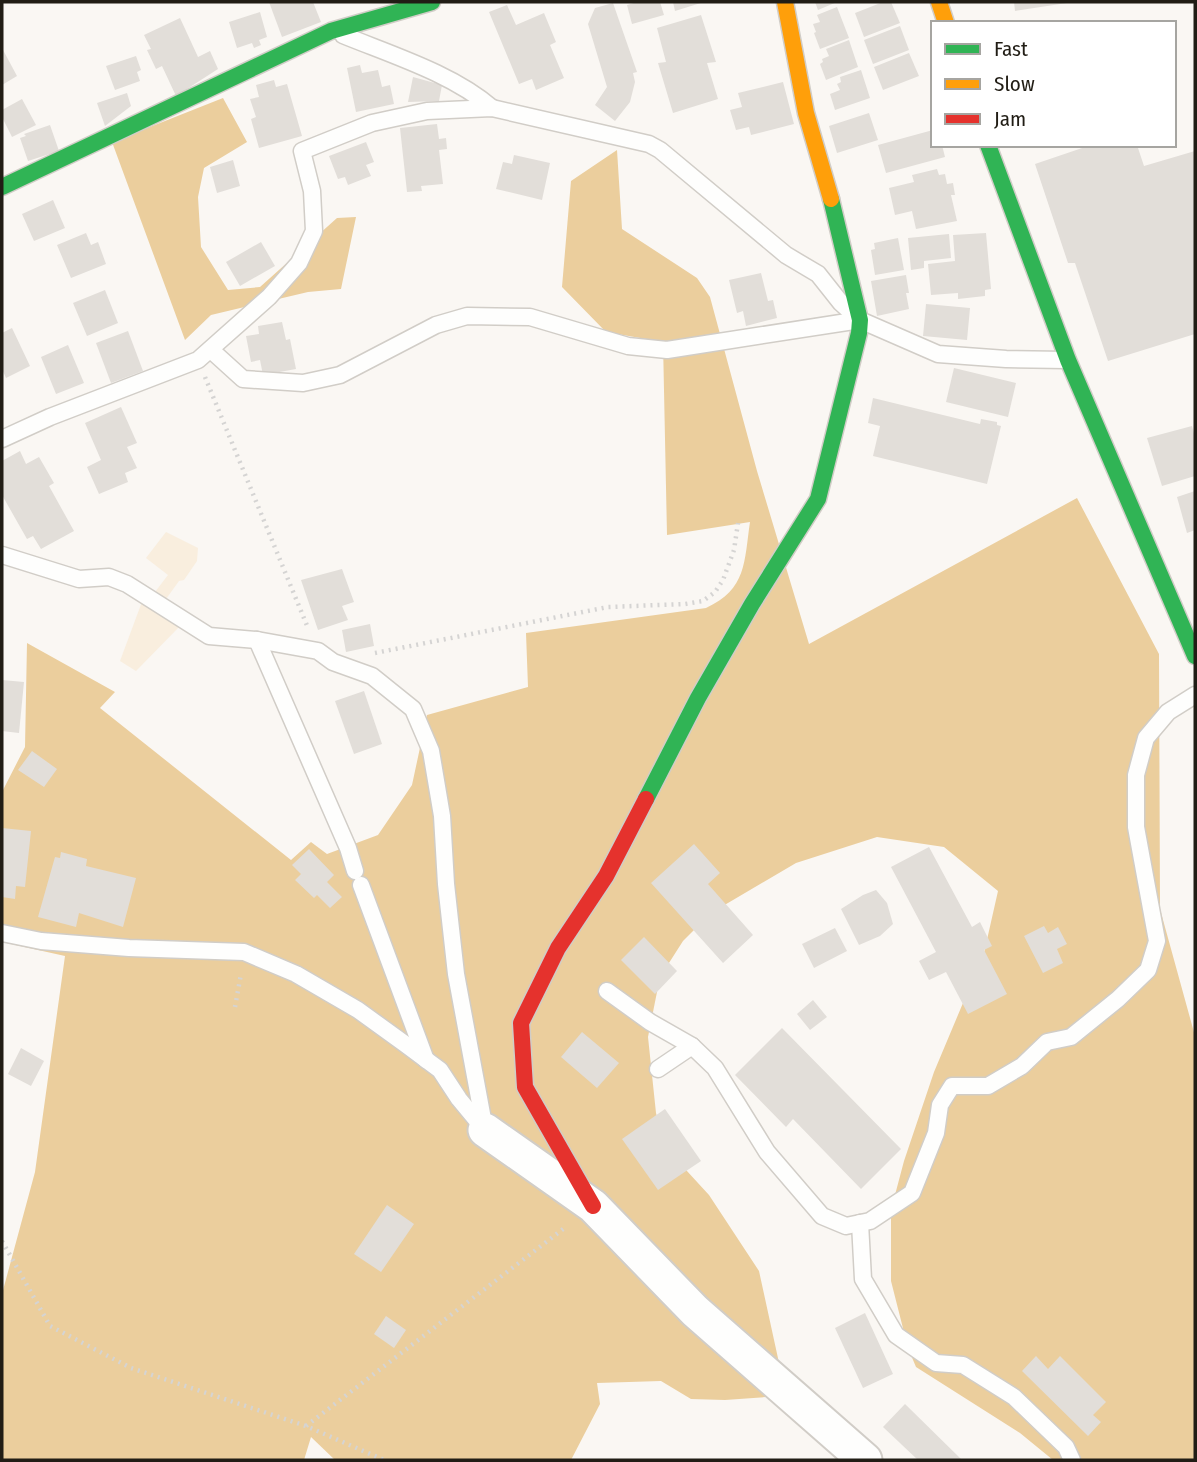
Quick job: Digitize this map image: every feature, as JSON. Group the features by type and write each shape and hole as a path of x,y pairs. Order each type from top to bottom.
{"street":[{"path":"2,187 331,31 432,2"},
{"path":"593,1206 525,1087 521,1023 558,948 606,876 698,698 752,604 818,499 859,333 860,320 840,230 806,113 785,2"},
{"path":"939,2 945,21"},
{"path":"989,147 1069,360 1195,656"},
{"path":"485,1130 593,1206 695,1311 865,1460"}],"lane":[{"path":"331,31 411,62 477,95 492,108"},
{"path":"2,439 50,417 198,360 211,350 269,297 299,263 314,231 312,191 302,151 372,123 427,111 492,108 649,144 660,150 786,255 818,274 841,303 860,320 938,354 1069,360"},
{"path":"211,350 243,379 303,383 340,375 436,325 467,316 530,317 628,346 667,350 860,320"},
{"path":"2,555 79,579 109,577 127,584 209,636 257,640 317,651 333,662 372,676 413,709 431,751 442,816 446,884 457,974 485,1130"},
{"path":"257,640 348,848 426,1060"},
{"path":"607,991 650,1022 692,1046 715,1068 767,1152 822,1216 846,1226 870,1221 912,1193 936,1133 940,1105 952,1086 988,1086 1022,1066 1047,1042 1071,1037 1118,999 1148,970 1157,941 1136,827 1136,775 1146,738 1168,712 1195,695"},
{"path":"2,933 41,942 244,952 296,974 358,1010 440,1070 459,1099 485,1130"},
{"path":"658,1069 692,1046"},
{"path":"860,1223 863,1279 897,1335 936,1363 963,1365 1014,1397 1066,1447 1072,1460"}],"path":[{"path":"206,381 317,651"},
{"path":"333,662 608,607 685,604 703,600 715,592 723,580 734,550 738,523"},
{"path":"235,1007 244,952"},
{"path":"306,1426 593,1206"},
{"path":"2,1241 50,1326 131,1368 306,1426 384,1460"}],"shaded area":[{"path":"223,98 247,142 204,168 198,197 201,247 228,290 260,287 337,218 356,217 341,289 308,292 211,315 185,340 112,142"},
{"path":"617,150 622,229 697,278 710,297 757,471 809,644 1077,498 1159,654 1160,909 1195,1036 1195,1460 1053,1460 1020,1433 916,1367 908,1348 891,1281 891,1210 904,1161 934,1072 984,953 998,891 944,847 877,837 796,863 711,913 683,941 660,977 648,1037 656,1113 664,1146 709,1195 759,1271 781,1372 766,1397 691,1399 661,1381 597,1383 600,1404 571,1460 335,1460 311,1437 304,1460 2,1460 2,1294 35,1172 65,956 2,942 2,792 25,747 27,643 115,692 100,708 291,860 311,842 327,854 378,835 412,785 427,715 528,687 526,633 706,608 729,592 741,573 750,522 667,535 663,342 606,332 562,287 571,181"},
{"path":"166,532 198,548 197,561 166,599 155,592 168,575 146,558"},
{"path":"143,599 181,625 136,671 120,661"}],"building":[{"path":"269,2 313,2 321,22 282,37"},
{"path":"660,2 664,15 632,24 627,5"},
{"path":"673,2 704,2 675,11"},
{"path":"815,2 837,2 818,10"},
{"path":"883,2 891,2 900,23 864,37 855,13"},
{"path":"1014,2 1067,2 1067,3 1015,11"},
{"path":"613,3 637,72 633,73 635,82 630,102 615,121 595,105 607,87 588,24 595,8"},
{"path":"507,5 516,25 544,13 556,42 550,45 564,78 536,90 532,79 519,84 489,12"},
{"path":"837,7 849,38 820,49 813,24 820,22 817,15"},
{"path":"260,12 267,37 259,40 261,45 254,48 252,43 237,48 229,22"},
{"path":"701,15 716,62 707,63 718,99 673,113 658,63 666,62 657,28"},
{"path":"180,18 198,57 210,51 218,69 176,96 162,66 156,69 147,50 151,49 144,35"},
{"path":"900,26 909,50 873,64 864,40"},
{"path":"849,40 858,67 826,80 820,64 822,59 829,56 826,49"},
{"path":"2,48 17,76 2,85"},
{"path":"909,53 919,76 883,90 874,67"},
{"path":"136,56 141,70 137,72 140,81 115,90 106,66"},
{"path":"360,65 362,73 378,70 382,87 390,85 394,104 356,112 347,68"},
{"path":"861,70 870,98 835,110 830,94 840,90 837,84 841,82 840,77"},
{"path":"413,77 442,85 439,101 408,102"},
{"path":"274,80 276,87 287,84 302,136 259,148 251,119 256,117 250,99 259,97 256,85"},
{"path":"783,82 794,124 751,135 749,127 736,130 730,110 742,107 738,93"},
{"path":"127,93 131,106 105,126 97,103"},
{"path":"22,99 36,125 12,137 2,117 2,110"},
{"path":"869,113 878,140 837,153 829,126"},
{"path":"437,124 439,139 446,138 447,149 439,150 443,184 421,186 422,191 407,192 400,128"},
{"path":"50,125 59,151 28,161 20,138"},
{"path":"931,131 931,147 942,147 945,157 886,173 878,145"},
{"path":"366,142 374,162 366,165 371,176 348,185 345,177 338,179 329,156"},
{"path":"1085,147 1138,147 1144,166 1195,151 1195,334 1108,361 1075,263 1068,263 1035,164"},
{"path":"514,155 550,163 542,200 496,189 503,162 512,164"},
{"path":"233,160 240,186 217,193 210,167"},
{"path":"937,169 939,175 945,174 947,184 953,183 955,195 951,195 957,221 916,229 912,211 895,215 889,188 914,182 912,175"},
{"path":"53,200 65,228 34,241 22,214"},
{"path":"86,233 91,245 98,242 106,264 71,278 57,245"},
{"path":"986,233 991,289 985,290 985,296 958,299 958,293 931,295 928,264 955,261 953,235"},
{"path":"949,234 951,258 924,261 924,268 911,270 908,238"},
{"path":"898,238 904,270 875,275 871,250 875,249 874,243"},
{"path":"261,242 275,266 240,286 226,262"},
{"path":"761,273 768,301 773,300 777,318 746,326 743,311 737,313 729,280"},
{"path":"906,275 909,309 877,316 871,281"},
{"path":"105,290 118,323 87,336 73,303"},
{"path":"926,304 970,308 967,340 923,336"},
{"path":"282,322 286,340 290,339 296,369 263,375 260,360 251,362 246,336 259,334 258,326"},
{"path":"12,328 30,366 6,378 2,369 2,333"},
{"path":"128,331 143,371 111,383 96,343"},
{"path":"68,345 84,383 56,394 41,357"},
{"path":"954,368 1016,383 1008,417 946,402"},
{"path":"873,398 980,424 981,419 997,422 997,425 1001,426 987,484 873,456 880,426 868,423"},
{"path":"121,407 137,443 127,447 137,468 125,473 128,482 99,494 87,467 101,460 85,423"},
{"path":"1192,426 1195,437 1195,476 1162,486 1147,438"},
{"path":"20,451 26,464 39,457 54,483 49,486 74,531 41,549 33,536 27,539 2,495 2,461"},
{"path":"1195,491 1195,530 1187,533 1177,497"},
{"path":"342,569 354,602 342,606 348,620 318,630 301,580"},
{"path":"370,624 374,646 346,652 342,630"},
{"path":"2,680 24,682 19,733 2,731"},
{"path":"364,691 382,744 354,754 335,701"},
{"path":"32,751 57,769 44,787 18,770"},
{"path":"2,828 31,831 25,887 16,886 15,899 2,897"},
{"path":"694,844 720,873 708,884 753,935 723,963 651,883"},
{"path":"929,847 972,927 980,922 992,946 984,950 1007,994 968,1014 946,972 929,980 919,961 936,952 891,867"},
{"path":"309,849 334,875 327,882 342,897 330,908 317,895 314,898 295,880 301,874 292,865"},
{"path":"61,852 87,859 86,866 136,878 123,927 79,913 76,927 38,917 55,857 60,858"},
{"path":"876,890 887,903 893,924 880,936 859,945 841,909"},
{"path":"1044,926 1048,933 1058,927 1067,944 1057,949 1063,963 1043,973 1024,936"},
{"path":"835,928 847,951 814,968 802,944"},
{"path":"644,937 677,971 655,994 621,960"},
{"path":"813,1000 827,1017 810,1030 797,1014"},
{"path":"782,1028 901,1149 861,1189 793,1119 786,1127 735,1075"},
{"path":"582,1032 619,1063 597,1088 561,1057"},
{"path":"21,1048 44,1061 31,1086 8,1074"},
{"path":"665,1109 701,1161 658,1190 622,1139"},
{"path":"387,1205 414,1224 381,1272 354,1254"},
{"path":"865,1313 893,1374 863,1388 835,1328"},
{"path":"386,1316 406,1330 394,1348 374,1334"},
{"path":"1036,1356 1048,1369 1060,1356 1106,1402 1093,1415 1101,1422 1088,1436 1022,1371"},
{"path":"905,1404 962,1460 918,1460 883,1427"}],"traffic: fast":[{"path":"2,187 331,31 432,2"},
{"path":"989,147 1068,360 1195,656"},
{"path":"646,799 698,698 752,604 818,499 860,320 831,199"}],"traffic: slow":[{"path":"785,2 806,113 831,199"},
{"path":"939,2 945,21"}],"traffic: jam":[{"path":"593,1206 525,1087 521,1023 558,948 606,876 646,799"}]}
